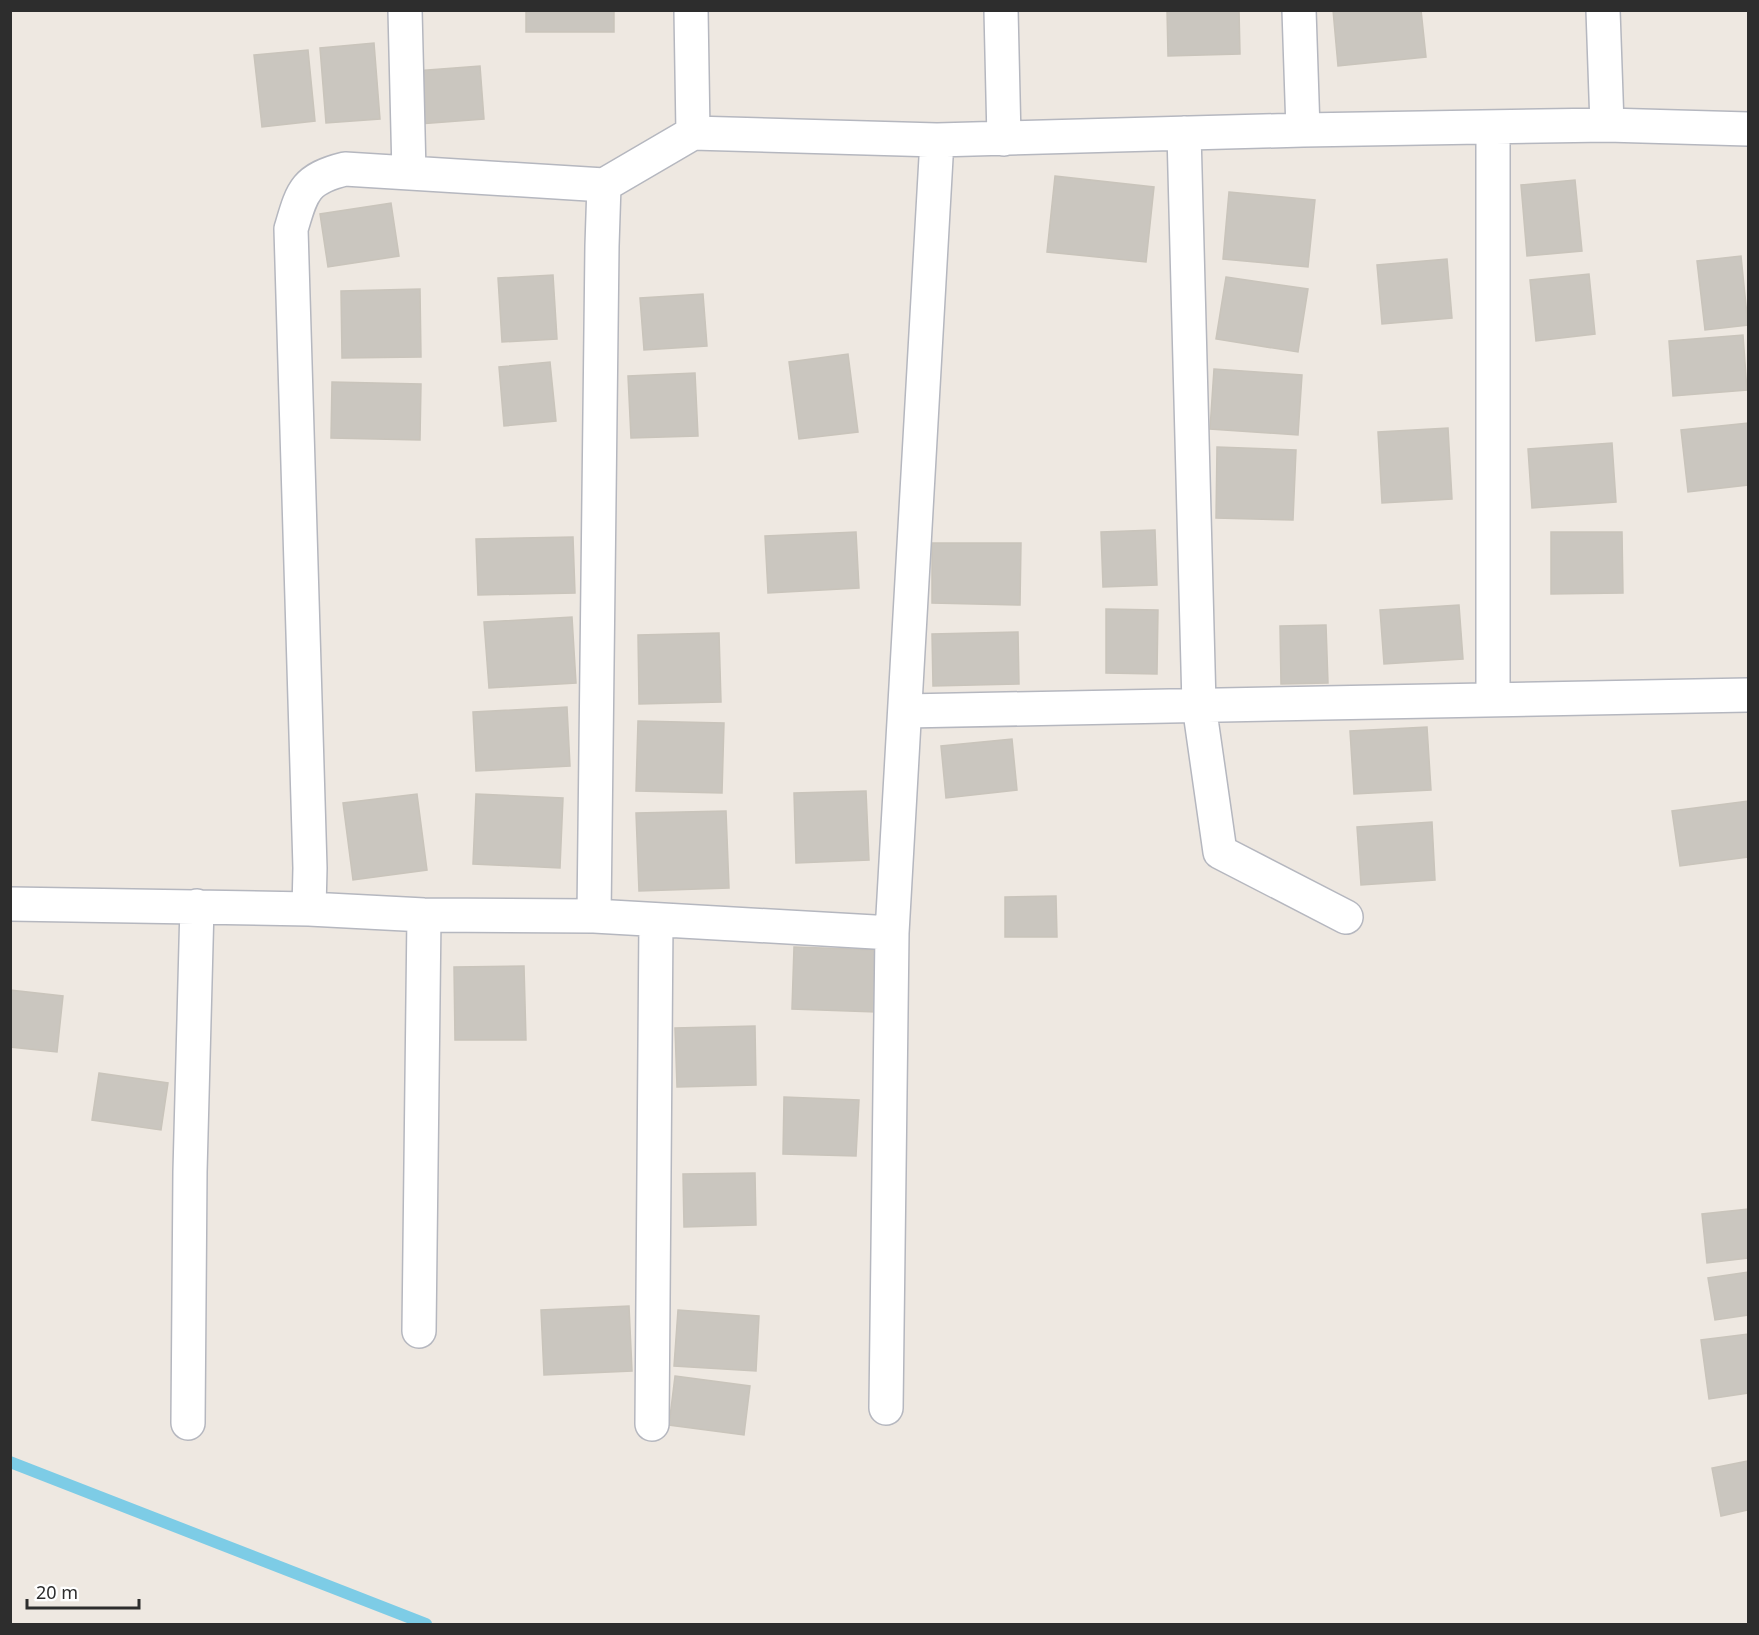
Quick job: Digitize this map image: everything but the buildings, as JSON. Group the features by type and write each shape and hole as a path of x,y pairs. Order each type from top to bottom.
{"street":[{"path":"405,10 409,173"},
{"path":"691,10 693,133"},
{"path":"1001,10 1004,139"},
{"path":"1299,10 1303,130"},
{"path":"1603,10 1607,125"},
{"path":"309,909 310,857 291,230 301,195 323,175 345,169 604,185 693,133 938,140 1303,130 1607,125 1749,129"},
{"path":"1492,128 1493,699"},
{"path":"1184,133 1198,705 1220,852 1346,917"},
{"path":"886,1408 892,933 938,140"},
{"path":"594,916 604,185"},
{"path":"906,711 1749,695"},
{"path":"10,904 197,906 424,915 594,916 892,933"},
{"path":"188,1423 190,1172 197,906"},
{"path":"419,1331 424,915"},
{"path":"652,1424 656,920"}],"waterway":[{"path":"10,1462 426,1624"}]}
